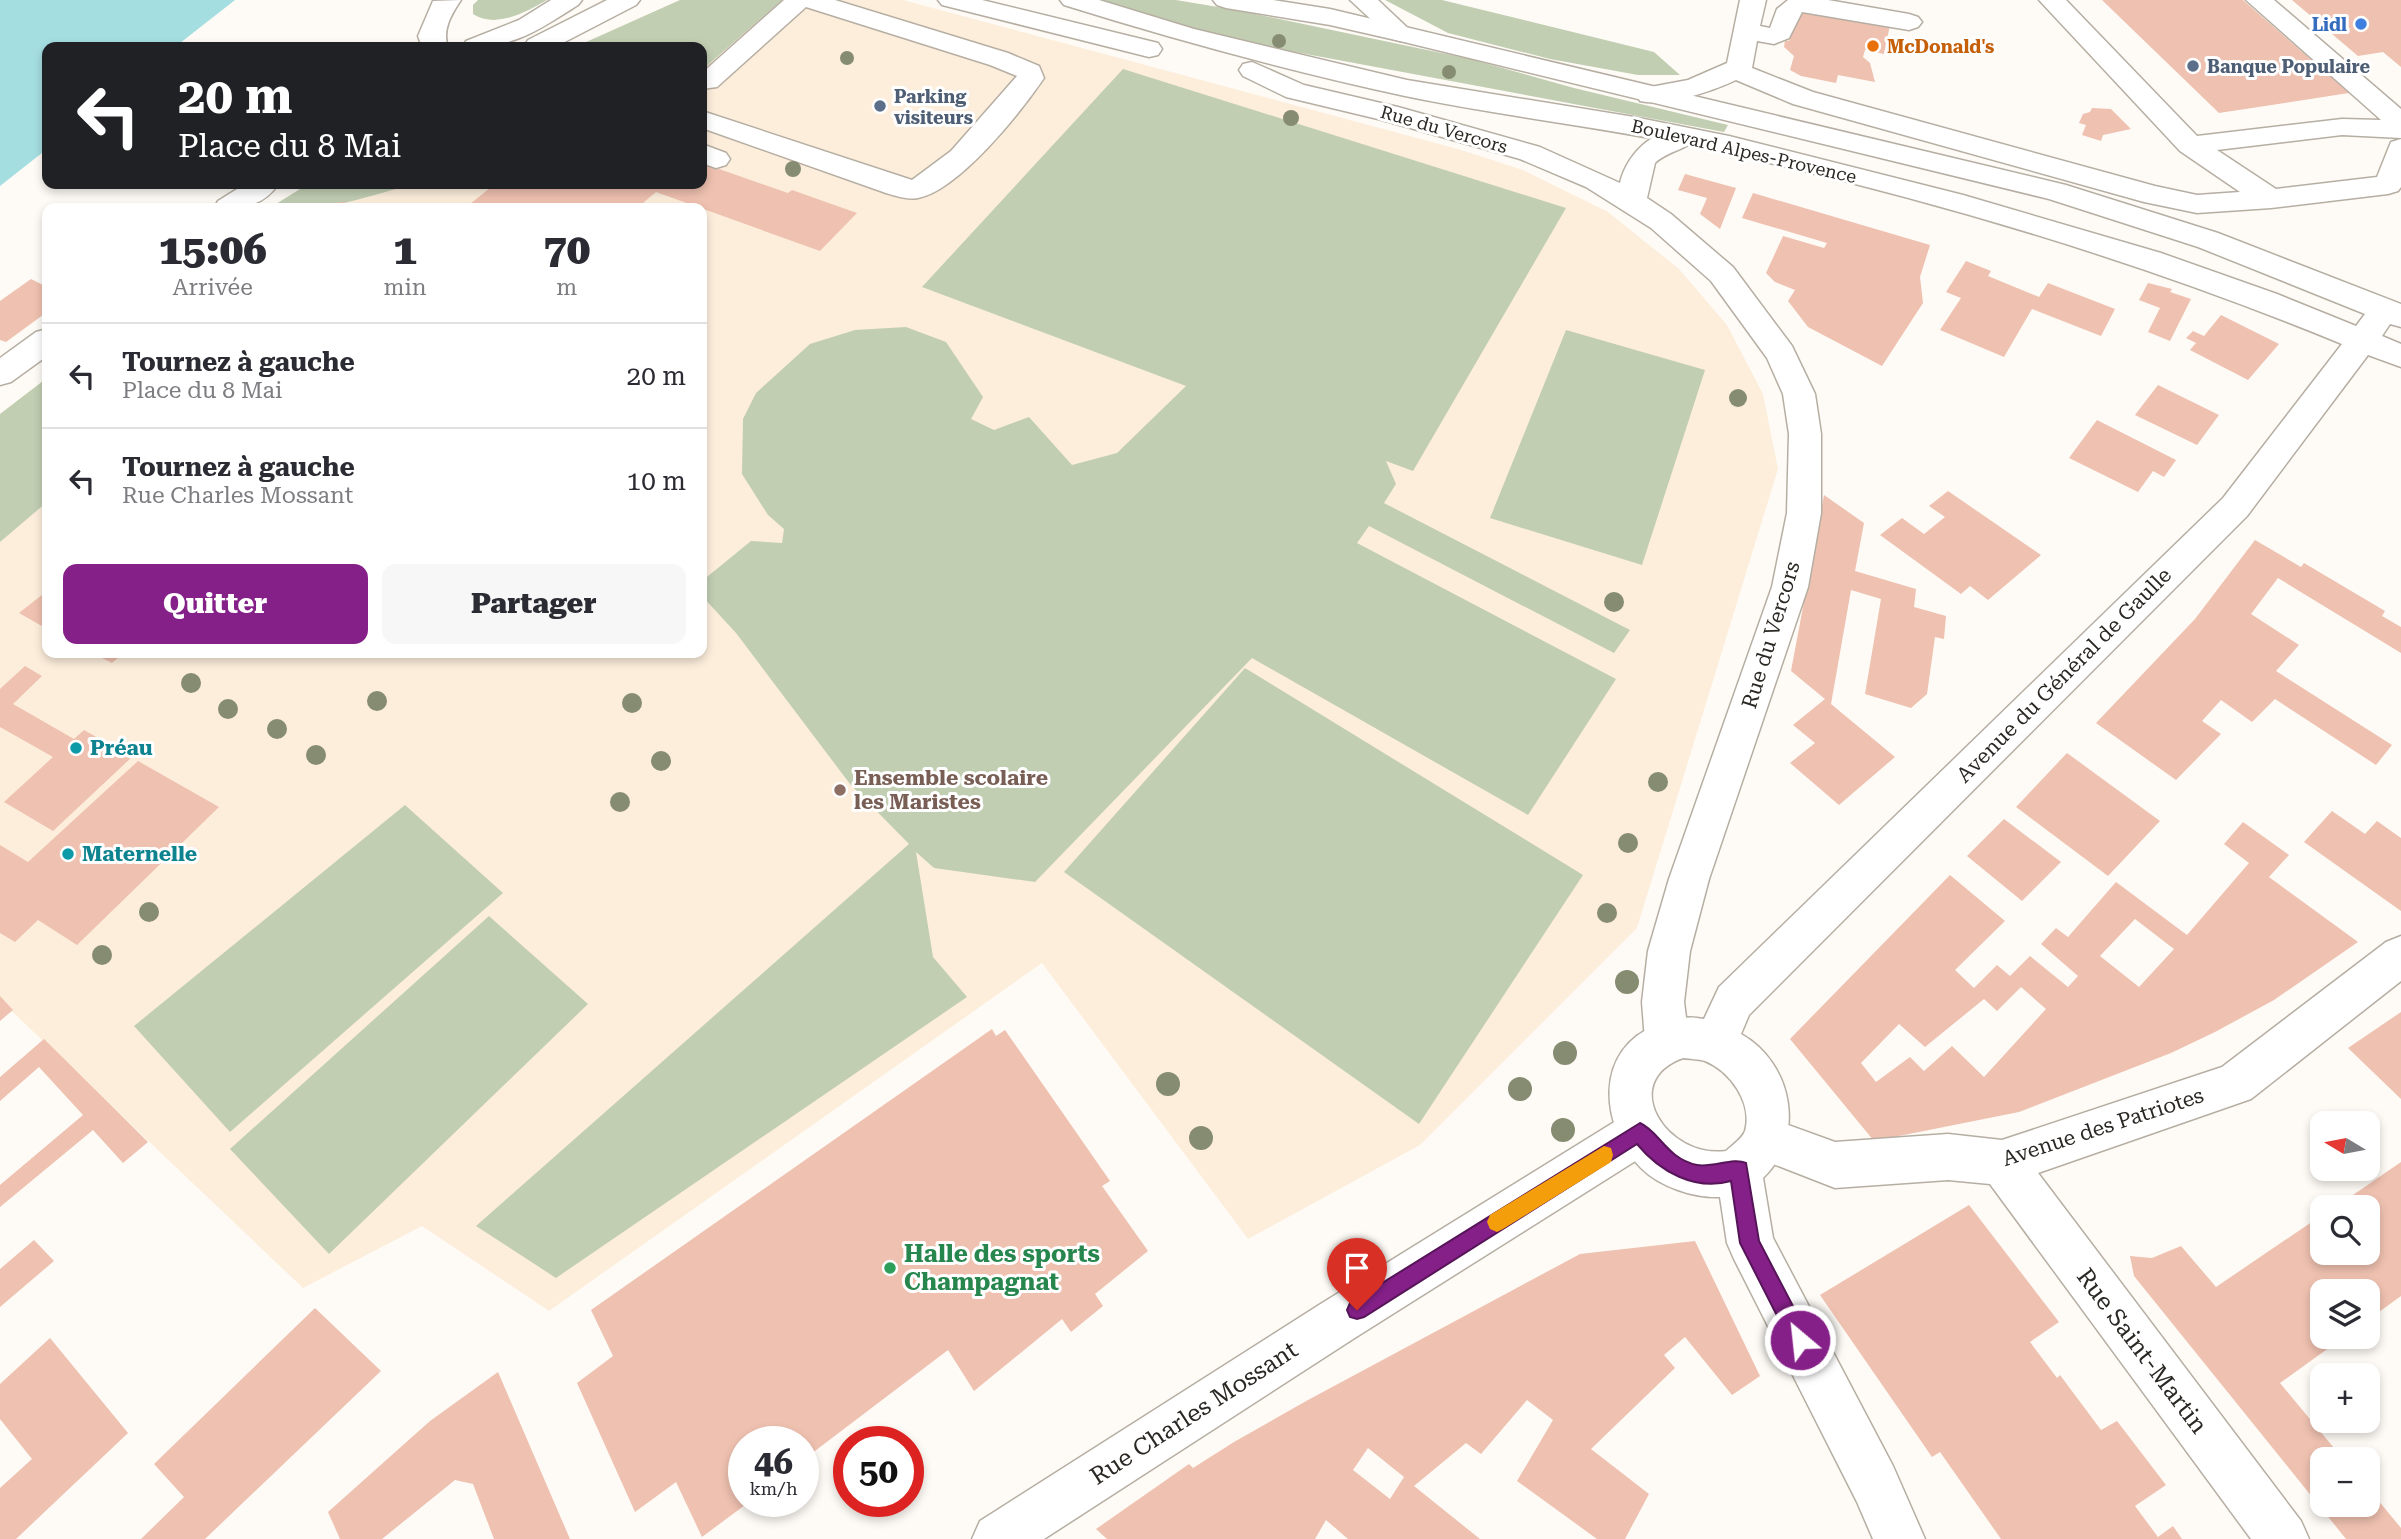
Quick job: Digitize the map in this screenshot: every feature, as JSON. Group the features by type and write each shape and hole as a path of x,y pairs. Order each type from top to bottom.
{"main road":[{"path":"433,42 431,36 442,6 448,0"},
{"path":"487,42 528,25 569,0"},
{"path":"545,42 627,0"},
{"path":"707,81 799,0"},
{"path":"707,121 914,191 928,185 969,150 1031,78 1030,72 999,59 809,0"},
{"path":"951,0 1172,55 1252,70 1407,88"},
{"name":"Boulevard Alpes-Provence","path":"1073,0 1186,35 1407,88 1633,125 1936,197 2048,229 2240,292 2401,356"},
{"name":"Boulevard Alpes-Provence","path":"1226,0 1362,12 1401,33 1981,173 2118,210 2396,306"},
{"path":"1269,0 1332,9"},
{"path":"1753,0 1742,70 1774,105 1832,138"},
{"path":"2052,0 2190,145 2271,199"},
{"path":"2259,0 2401,123"},
{"path":"1747,32 1774,36 1780,33 1789,9 1794,5 1807,4 1909,22"},
{"name":"Rue du Vercors","path":"1252,70 1295,91 1388,113 1530,153 1596,181 1632,202 1661,221 1730,284 1781,354 1799,394 1805,434 1804,513 1790,587 1689,879 1669,951 1663,1002 1667,1040"},
{"path":"1650,95 1707,83 1742,70 1803,98 2154,195 2197,204 2271,199 2389,185 2401,148"},
{"path":"2190,145 2342,127 2401,129"},
{"path":"1632,202 1635,177 1642,157 1657,146 1685,136"},
{"path":"236,203 256,189"},
{"name":"Avenue du Général de Gaulle","path":"1715,1043 1734,1001 2235,507 2361,340 2396,306"},
{"path":"0,374 42,344"},
{"name":"Avenue des Patriotes","path":"1753,1154 1835,1165 1948,1157 2002,1163 2235,1084 2396,968"},
{"path":"1753,1154 1719,1175 1696,1174 1674,1165 1655,1151 1640,1132 1632,1114 1629,1094 1631,1076 1639,1060 1652,1048 1667,1040 1690,1038 1715,1043 1735,1056 1753,1073 1764,1094 1769,1117 1753,1154 1750,1243 1875,1484 1899,1539"},
{"name":"Rue Charles Mossant","path":"999,1539 1324,1330 1640,1132"},
{"name":"Rue Saint-Martin","path":"2002,1163 2283,1539"}],"shaded area":[{"name":"Ensemble scolaire les Maristes","path":"680,0 903,0 1458,149 1523,170 1608,212 1679,269 1727,325 1763,394 1778,469 1637,928 1420,1145 1248,1239 1042,963 549,1311 422,1226 303,1288 0,1000 0,414 42,382 42,658 707,658 707,203 278,203 300,189 707,189 707,42 586,42"}],"green space":[{"path":"478,0 547,0 511,17 491,20 473,14 473,5"},
{"path":"680,0 782,0 707,66 707,42 586,42"},
{"path":"1095,0 1176,0 1236,10 1470,59 1574,88 1728,125 1724,132 1279,49 1196,30"},
{"path":"1385,0 1442,0 1654,52 1680,75 1638,75 1550,59 1448,33"},
{"path":"1123,69 1566,208 1413,471 1386,461 1396,484 1384,503 1630,630 1614,653 1369,526 1357,543 1616,679 1528,815 1252,658 1035,882 934,868 916,852 933,957 967,997 556,1278 476,1226 909,844 850,784 736,633 707,601 707,577 751,541 782,543 784,529 768,515 742,474 743,419 756,393 810,344 855,330 906,327 946,342 983,397 971,419 994,430 1029,417 1072,465 1117,453 1186,386 922,287"},
{"path":"300,189 397,189 340,203 278,203"},
{"path":"1566,330 1705,370 1642,565 1490,518"},
{"path":"42,382 42,506 0,542 0,414"},
{"path":"1245,668 1583,875 1419,1124 1064,872"},
{"path":"405,805 503,893 230,1132 134,1026"},
{"path":"489,916 588,1004 329,1254 230,1149"}],"water":[{"path":"0,0 235,0 181,42 42,42 42,153 0,186"}],"building":[{"path":"2102,0 2243,0 2349,93 2219,113"},
{"name":"Lidl","path":"2292,0 2401,0 2401,67 2383,52 2358,56"},
{"path":"1800,8 1890,25 1884,54 1865,50 1863,57 1870,63 1875,82 1838,75 1836,83 1801,76 1790,70 1794,56 1784,47 1785,40 1789,41"},
{"path":"2092,108 2111,109 2131,129 2103,135 2101,141 2082,135 2086,125 2079,123 2083,114 2090,112"},
{"path":"707,165 857,213 820,251 707,210 707,203 687,203 656,192 643,203 471,203 489,189 707,189"},
{"path":"1685,174 1736,188 1720,229 1700,214 1707,198 1678,190"},
{"path":"1753,193 1930,245 1920,277 1923,303 1882,366 1808,327 1788,301 1795,290 1775,282 1766,273 1783,236 1824,248 1827,243 1742,218"},
{"path":"1966,261 1991,271 1988,276 2039,297 2048,283 2115,309 2101,336 2032,309 2004,357 1940,330 1961,298 1946,292"},
{"path":"31,279 42,284 42,316 6,342 0,340 0,301"},
{"path":"2148,283 2172,289 2170,292 2191,299 2170,341 2148,332 2160,308 2139,300"},
{"path":"2221,315 2279,344 2248,380 2190,350 2196,343 2186,338 2193,331 2204,336"},
{"path":"2158,385 2219,415 2197,445 2135,415"},
{"path":"2097,420 2176,460 2164,477 2153,471 2138,492 2069,458"},
{"path":"1948,491 2041,555 1988,600 1970,586 1961,594 1880,535 1902,518 1924,534 1945,517 1929,506"},
{"path":"1824,495 1864,523 1855,571 1916,589 1914,607 1946,616 1944,639 1935,637 1927,694 1911,708 1865,694 1881,599 1851,590 1831,704 1895,757 1839,805 1790,763 1815,743 1793,725 1825,699 1791,671"},
{"path":"2255,540 2301,567 2304,563 2385,611 2382,616 2401,627 2401,653 2278,578 2251,614 2299,645 2276,671 2392,745 2376,765 2275,699 2252,722 2221,700 2202,721 2221,734 2176,780 2096,723 2195,619"},
{"path":"42,595 42,626 19,613"},
{"path":"102,658 118,658 112,663"},
{"name":"Préau","path":"25,666 42,676 13,704 74,739 84,730 132,757 53,831 4,802 53,757 0,727 0,689"},
{"path":"2067,753 2160,821 2108,876 2016,807"},
{"path":"138,761 219,807 77,945 38,920 15,942 0,933 0,845 28,862"},
{"path":"2332,811 2365,834 2377,821 2401,838 2401,911 2304,842"},
{"path":"2004,819 2061,862 2022,901 1967,856"},
{"path":"2243,822 2289,855 2269,877 2358,942 2274,1000 2171,1053 2019,1112 1874,1141 1790,1039 1950,875 2005,921 1955,970 1974,988 1997,965 2010,976 2030,956 2068,987 2078,976 2041,944 2056,928 2068,937 2116,882 2187,935 2249,863 2224,844","holes":["2135,919 2174,949 2139,987 2100,956","2021,987 2046,1009 1984,1077 1952,1046 1924,1071 1910,1057 1876,1082 1861,1063 1899,1024 1925,1047 1984,999 1997,1011"]},
{"path":"0,996 13,1010 0,1021"},
{"path":"2401,1012 2401,1099 2348,1048"},
{"name":"Halle des sports Champagnat","path":"992,1029 996,1036 1005,1030 1110,1181 1102,1186 1148,1251 1095,1294 1103,1306 1071,1332 1062,1319 974,1391 948,1350 848,1426 833,1426 833,1437 819,1448 819,1426 728,1426 729,1517 702,1537 676,1482 635,1512 577,1383 613,1356 591,1310"},
{"path":"44,1039 148,1142 123,1163 93,1130 0,1207 0,1185 83,1115 39,1067 0,1101 0,1077"},
{"path":"2401,1162 2401,1296 2380,1311 2380,1279 2310,1279 2310,1349 2327,1349 2280,1383 2310,1419 2310,1433 2322,1433 2333,1447 2310,1447 2310,1494 2134,1276 2130,1256 2152,1258 2181,1246 2216,1287 2310,1223 2310,1265 2380,1265 2380,1195 2353,1195 2373,1181 2380,1181 2380,1176"},
{"path":"1969,1205 2059,1322 2030,1342 2057,1378 2060,1375 2101,1430 2117,1421 2166,1485 2135,1506 2158,1537 2173,1526 2182,1539 2001,1539 1940,1452 1932,1457 1820,1295"},
{"path":"34,1240 54,1261 0,1307 0,1269"},
{"path":"1695,1241 1760,1376 1732,1395 1685,1337 1664,1355 1675,1368 1591,1449 1649,1494 1625,1539 1597,1539 1517,1481 1553,1420 1527,1400 1481,1454 1466,1443 1414,1486 1480,1539 1348,1539 1326,1520 1315,1539 1107,1539 1096,1529 1189,1464 1193,1468 1308,1400 1580,1254","holes":["1368,1448 1404,1477 1390,1499 1353,1470"]},
{"path":"315,1308 381,1371 205,1539 141,1539 184,1497 154,1464"},
{"path":"50,1338 128,1433 16,1539 0,1539 0,1488 32,1459 0,1419 0,1384"},
{"path":"498,1372 570,1539 494,1539 473,1484 455,1480 382,1539 340,1539 328,1512 430,1421"},
{"path":"2380,1503 2401,1528 2401,1539 2346,1539 2328,1517 2380,1517"}],"slow traffic":[{"path":"1497,1222 1604,1155"}],"place":[{"name":"Lidl","path":"2361,24"},
{"name":"McDonald's","path":"1873,46"},
{"name":"Banque Populaire","path":"2193,66"},
{"name":"Parking visiteurs","path":"880,106"},
{"name":"Préau","path":"76,748"},
{"name":"Ensemble scolaire les Maristes","path":"840,790"},
{"name":"Maternelle","path":"68,854"},
{"name":"Halle des sports Champagnat","path":"890,1268"}],"route":[{"path":"1357,1310 1640,1132 1655,1151 1674,1165 1696,1174 1719,1175 1739,1169 1750,1243 1800,1340"}]}
